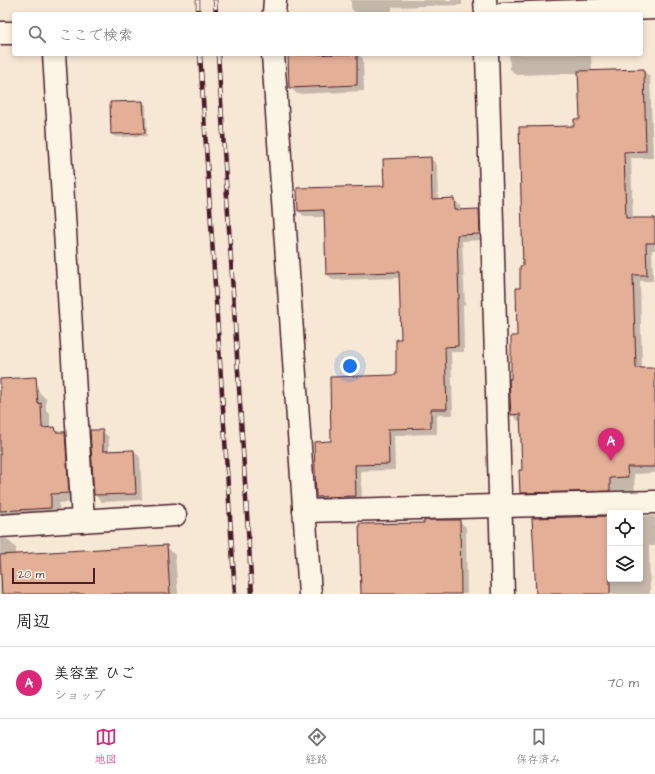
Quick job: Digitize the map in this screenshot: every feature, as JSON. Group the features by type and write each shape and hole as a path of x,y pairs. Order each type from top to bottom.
{"street":[{"path":"274,12 275,0"},
{"path":"485,0 486,12"},
{"path":"526,12 606,5 655,8"},
{"path":"0,33 12,33"},
{"path":"54,56 83,521"},
{"path":"273,56 310,594"},
{"path":"487,56 503,594"},
{"path":"304,511 655,502"},
{"path":"0,526 175,515"}],"building":[{"path":"288,56 357,56 357,85 289,88"},
{"path":"644,69 646,151 624,152 626,218 655,218 655,243 646,243 647,275 633,275 636,368 655,368 655,467 627,467 628,477 610,478 610,491 520,493 519,470 522,470 520,414 511,415 509,379 511,379 511,336 517,336 516,288 520,288 520,266 523,266 519,127 574,126 574,119 580,119 578,71"},
{"path":"143,101 145,133 111,134 110,102"},
{"path":"431,157 432,199 454,198 455,210 479,209 480,234 457,235 459,299 457,299 458,346 445,347 447,409 431,409 431,428 388,429 389,464 355,465 356,496 316,497 314,442 331,441 330,377 396,375 396,339 401,339 399,272 326,274 324,210 298,211 297,188 384,186 383,159"},
{"path":"36,377 38,404 41,403 42,428 55,427 56,432 65,432 69,493 51,494 51,508 0,511 0,379"},
{"path":"90,430 103,430 103,451 134,450 136,494 94,495"},
{"path":"607,516 607,582 610,582 610,594 536,594 532,518"},
{"path":"424,520 460,520 461,594 361,594 359,524 424,523"},
{"path":"167,545 170,594 2,594 0,555"}],"railway":[{"path":"198,0 198,12"},
{"path":"215,0 216,12"},
{"path":"200,56 235,594"},
{"path":"218,56 252,594"}],"place":[{"name":"美容室 ひご","path":"611,461"}]}
